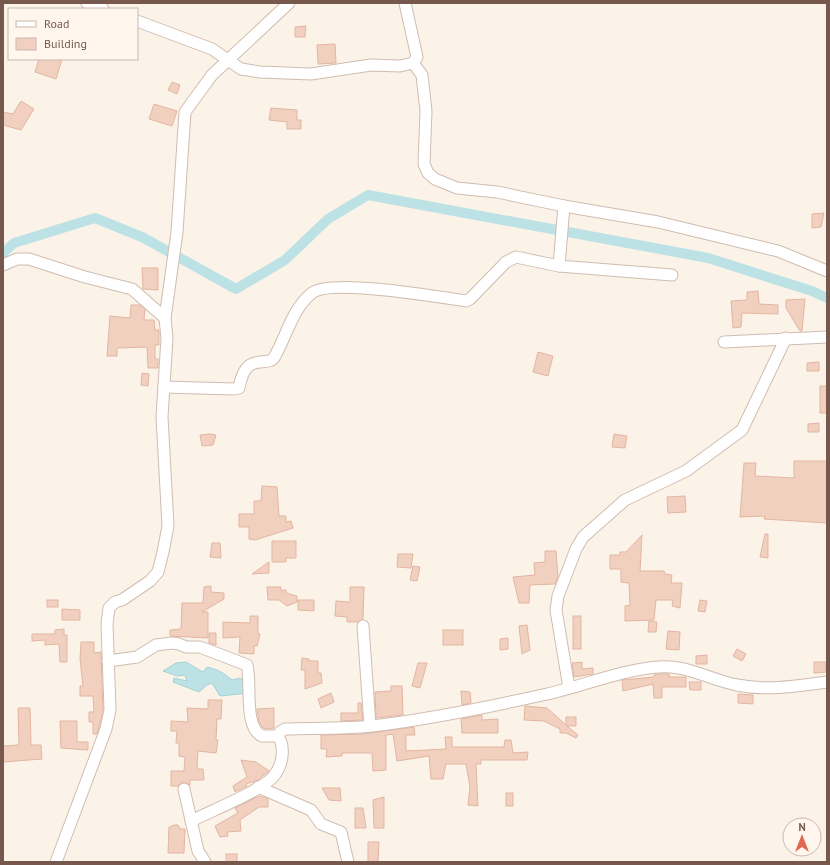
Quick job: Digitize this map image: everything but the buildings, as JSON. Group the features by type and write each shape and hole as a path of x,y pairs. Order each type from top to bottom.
{"street":[{"path":"87,3 100,8"},
{"path":"56,862 106,729 110,710 107,624 109,608 115,602 122,600 150,581 158,572 164,552 168,526 162,417 167,338 165,318 177,232 186,112 212,75 289,3"},
{"path":"138,21 212,49 241,69 297,74 324,73 371,66 400,66 413,63 417,57 416,47 405,3"},
{"path":"413,63 422,75 426,111 424,164 428,173 435,179 457,188 497,192 564,206 652,221 778,251 827,270"},
{"path":"559,266 564,206"},
{"path":"164,387 239,388 244,369 253,362 270,360 275,357 287,327 304,302 317,289 343,287 466,301 470,299 506,262 516,257 559,266 672,275"},
{"path":"3,264 17,259 29,259 85,277 132,289 165,318"},
{"path":"724,342 827,337"},
{"path":"569,688 559,636 556,610 558,596 573,555 583,537 625,500 686,471 742,430 786,338"},
{"path":"364,626 370,726"},
{"path":"108,661 137,657 156,645 179,644 186,647 200,647 243,663 247,665 248,670 250,716 256,730 262,736 278,736"},
{"path":"191,821 258,787 273,776 278,770 282,750 278,736 284,729 370,726 438,717 660,667 692,670 736,685 753,687 788,687 827,682"},
{"path":"258,787 311,810 321,824 341,832 348,862"},
{"path":"184,789 198,851 205,862"}],"water":[{"path":"186,662 203,672 207,667 226,675 232,680 240,678 249,683 249,693 220,696 212,683 207,685 199,692 173,682 174,678 187,681 185,675 177,676 163,671 176,663"}],"waterway":[{"path":"3,253 14,243 95,218 142,237 236,289 285,260 328,219 368,195 708,258 812,291 827,298"}]}
